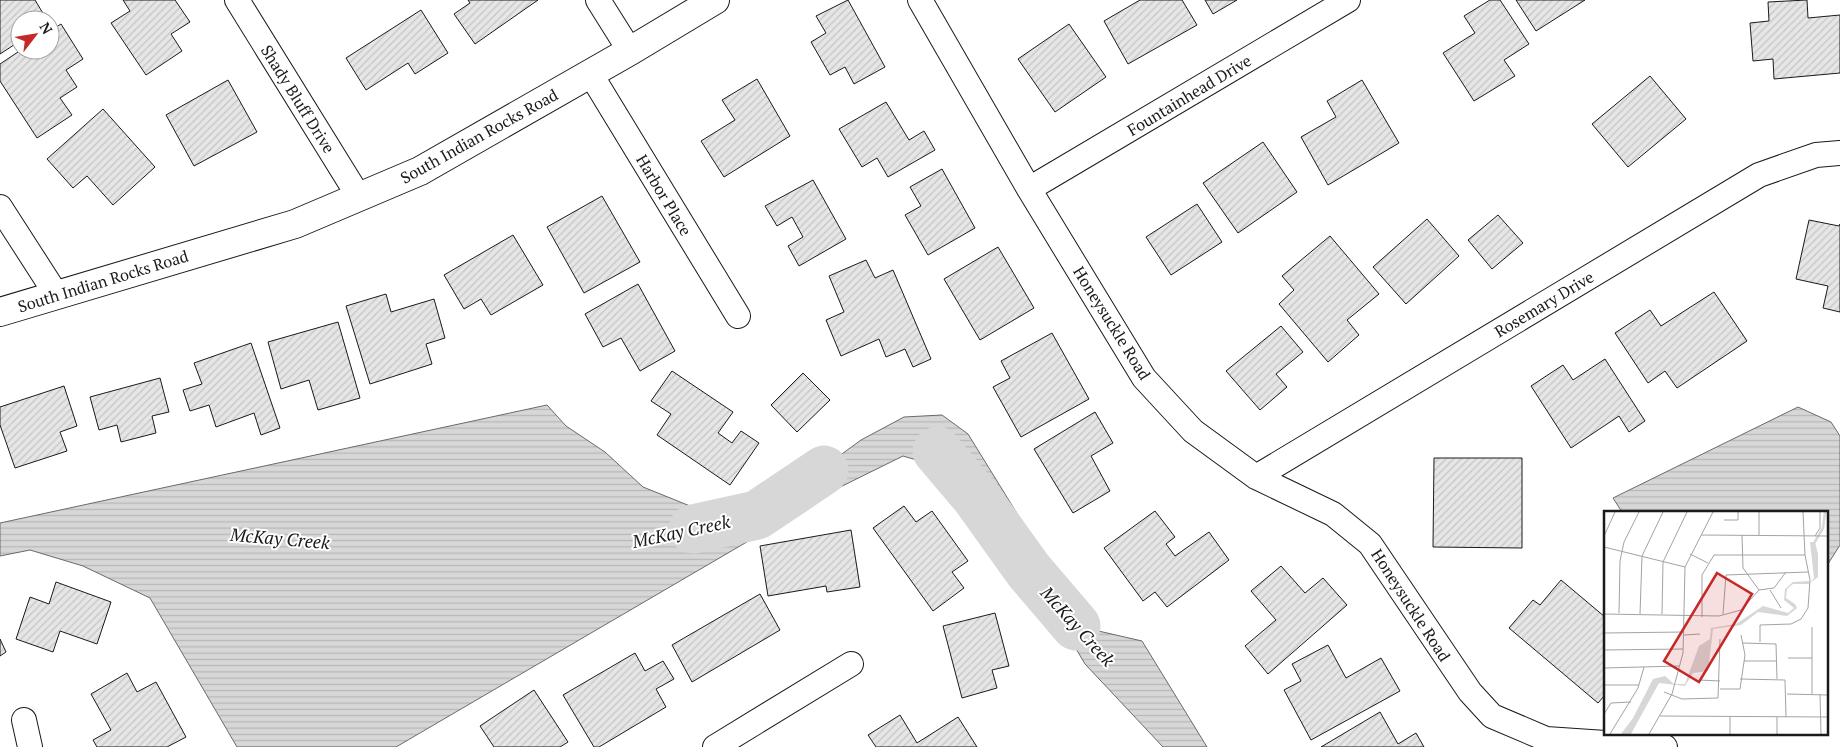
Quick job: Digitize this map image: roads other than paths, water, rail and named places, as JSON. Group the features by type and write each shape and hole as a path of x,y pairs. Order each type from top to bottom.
{"street":[{"name":"Shady Bluff Drive","path":"237,0 360,198"},
{"path":"598,0 630,52"},
{"name":"South Indian Rocks Road","path":"0,312 295,224 360,198 420,171 630,52 715,0"},
{"name":"Honeysuckle Road","path":"920,0 1029,189 1144,378 1193,431 1256,477 1332,514 1370,544 1470,692 1492,716 1546,739 1665,747"},
{"name":"Fountainhead Drive","path":"1029,189 1348,0"},
{"name":"Harbor Place","path":"590,74 738,316"},
{"name":"Rosemary Drive","path":"1256,477 1759,175 1816,156 1840,153"},
{"path":"0,207 56,294"},
{"path":"715,747 851,664"},
{"path":"24,720 30,747"}],"water":[{"path":"547,405 566,426 605,452 643,487 695,508 745,500 769,529 396,747 237,747 150,598 83,566 30,550 0,556 0,523"},
{"path":"1798,407 1831,422 1840,436 1840,545 1828,564 1828,511 1621,511 1613,498"},
{"path":"942,415 968,434 1055,575 1081,627 1142,641 1207,747 1163,747 1085,664 1010,536 951,470 903,456 824,495 781,522 768,508 861,440 904,417"}],"waterway":[{"name":"McKay Creek","path":"937,451 976,497 1029,571 1076,626"},
{"name":"McKay Creek","path":"693,529 757,515 824,470"}]}
